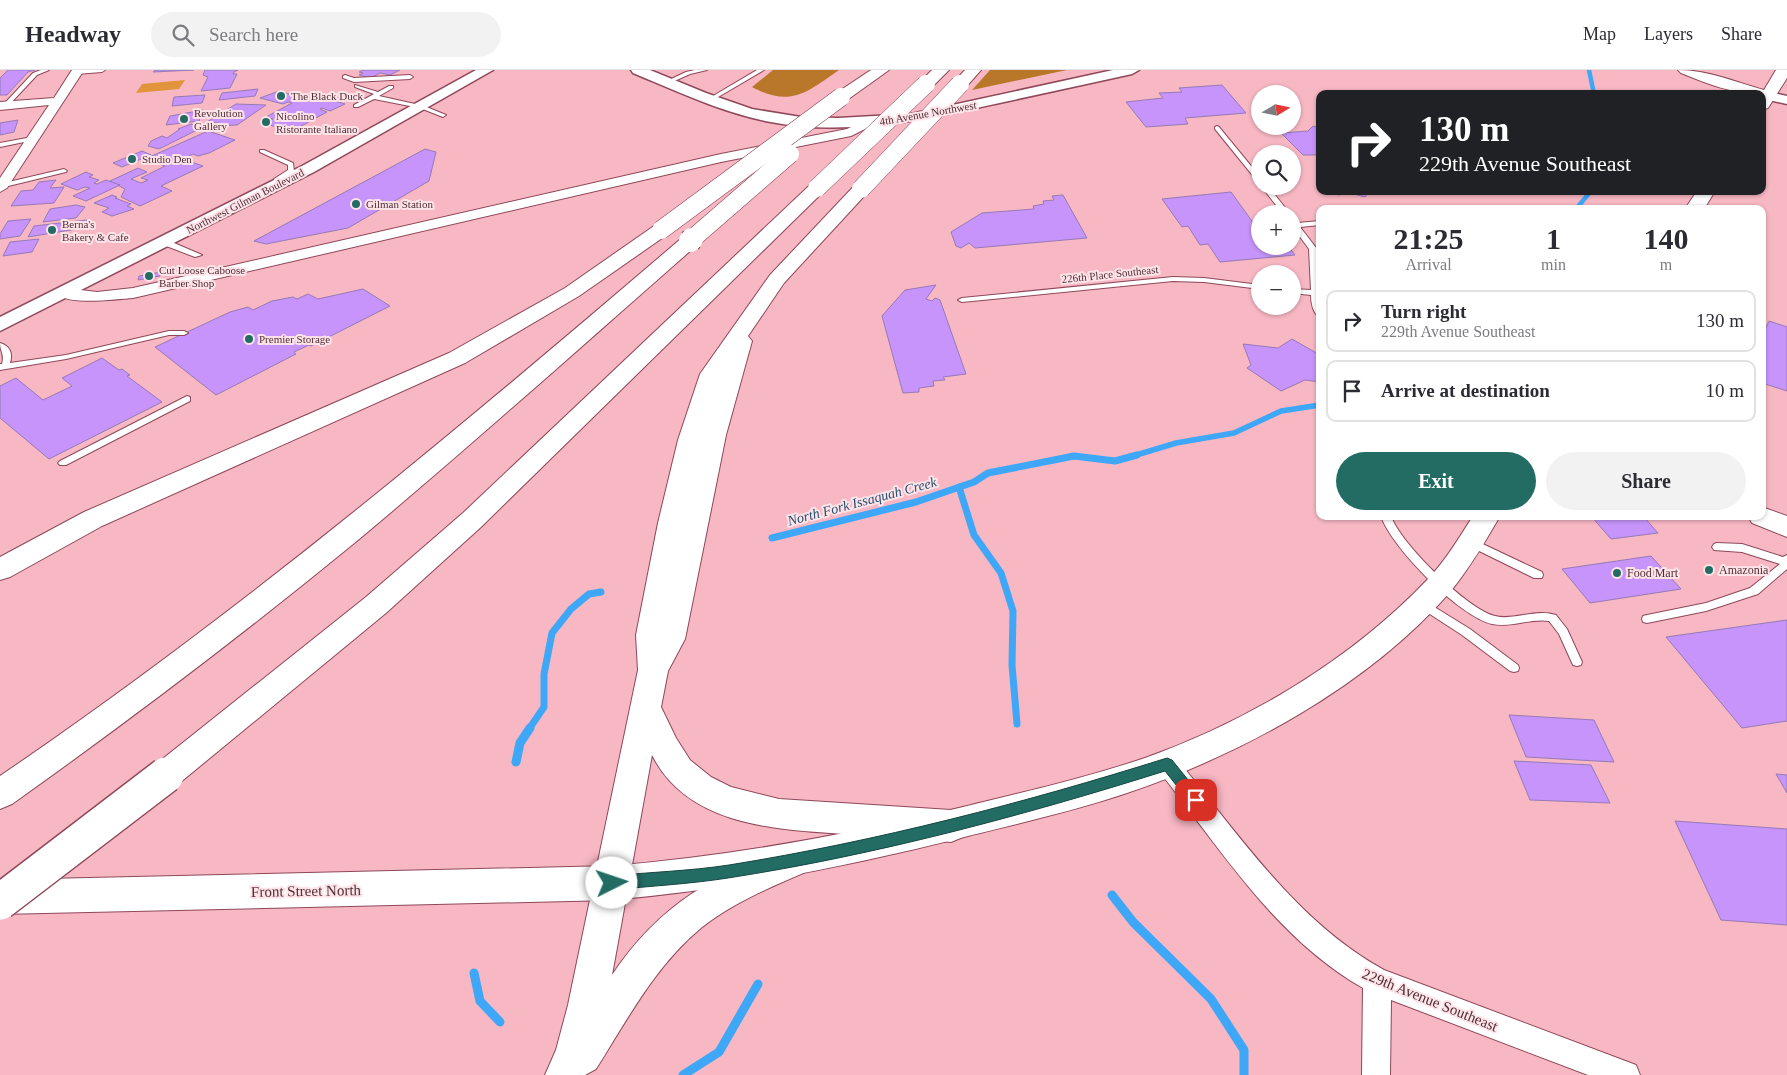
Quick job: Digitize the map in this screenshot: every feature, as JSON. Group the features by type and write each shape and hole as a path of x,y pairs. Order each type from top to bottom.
{"main road":[{"path":"7,789 198,651 281,587 477,426 690,241 848,97 881,70"},
{"path":"0,570 93,519 457,358 572,292 885,70"},
{"path":"0,902 166,775 346,630 472,520 941,70"},
{"path":"565,1075 582,1028 653,670 651,635 672,515 690,440 712,374 777,278 973,70"},
{"path":"1686,70 1742,90"},
{"path":"1766,94 1784,70"},
{"path":"1766,518 1787,527"},
{"path":"568,1075 648,958 687,916 719,896 796,859 951,826 1055,800 1167,764 1215,744 1311,689 1364,652 1430,594 1484,520"},
{"path":"645,706 678,769 691,782 714,796 753,810 779,814 951,826"},
{"name":"Front Street North","path":"0,897 612,883 728,872 796,859"}],"street":[{"name":"Northwest Gilman Boulevard","path":"0,306 291,164 406,104 465,70"},
{"name":"Northwest Gilman Boulevard","path":"0,325 263,192 422,107 486,70"},
{"name":"4th Avenue Northwest","path":"638,70 740,110 782,119 820,122 869,122 911,118 1132,70"},
{"path":"1,187 77,71"},
{"path":"1766,97 1787,100"},
{"path":"3,106 57,101"},
{"path":"64,293 97,297 133,293 728,156 851,132 869,122"},
{"name":"229th Avenue Southeast","path":"1167,764 1284,908 1308,933 1354,969 1377,981 1626,1075"},
{"path":"1376,1075 1377,981"}],"lane":[{"path":"3,106 35,74 46,70"},
{"path":"77,71 102,70"},
{"path":"668,82 688,73 704,70"},
{"path":"711,99 761,70"},
{"path":"345,77 354,80 410,77"},
{"path":"357,86 377,95 422,107 443,115"},
{"path":"356,106 391,87"},
{"path":"1217,128 1251,170"},
{"path":"0,145 32,139"},
{"path":"262,151 291,164 291,171 272,182 263,192"},
{"path":"1,187 64,171"},
{"path":"1271,195 1280,205"},
{"path":"1301,223 1316,223"},
{"path":"1301,233 1315,257 1314,293 1316,300"},
{"path":"164,242 198,255"},
{"name":"226th Place Southeast","path":"962,300 1173,279 1204,280 1251,286"},
{"path":"1301,292 1314,293"},
{"path":"3,366 66,357 169,333 184,333"},
{"path":"0,345 8,354 3,366"},
{"path":"63,463 187,399"},
{"path":"1385,520 1430,594 1466,632 1514,668"},
{"path":"1470,542 1538,575"},
{"path":"1717,547 1742,548 1787,561"},
{"path":"1647,619 1706,607 1754,591 1787,561"},
{"path":"1430,594 1488,619 1536,616 1552,618 1563,632 1577,662"}],"shaded area":[{"path":"773,70 839,70 808,91 788,97 766,93 752,87"},
{"path":"990,70 1067,70 972,90"},
{"path":"185,80 179,89 136,93 142,84"}],"building":[{"path":"8,70 35,70 28,72 7,95 0,95 0,78"},
{"path":"155,70 194,70 153,72"},
{"path":"205,70 238,70 233,74 237,74 230,88 201,91 208,77 203,75"},
{"path":"363,70 400,70 390,75 380,73 371,78 359,75 363,73 359,72"},
{"path":"1222,85 1246,113 1185,118 1188,124 1146,127 1126,102 1163,98 1159,93 1182,92 1179,88"},
{"path":"258,89 255,96 219,100 222,93"},
{"path":"279,91 296,96 295,98 300,100 320,96 345,104 330,111 320,109 327,112 294,130 285,127 281,129 265,123 273,119 266,117 292,103 283,104 260,98"},
{"path":"205,95 202,103 172,106 174,97"},
{"path":"236,104 266,105 237,125 215,126 219,123 207,122"},
{"name":"Revolution Gallery","path":"203,110 199,121 166,125 170,116"},
{"path":"18,120 14,132 0,135 0,123"},
{"path":"191,124 203,127 159,149 148,146 151,141 162,136 167,138 180,129 178,129"},
{"path":"1313,126 1316,127 1316,155 1303,155 1301,153 1301,145 1293,145 1283,135 1301,135 1301,132 1308,131"},
{"path":"208,131 235,140 209,153 198,156 193,154 183,159 203,166 161,186 172,191 140,206 121,197 125,189 110,181 138,168 147,172 131,179 141,183 148,180 141,178 165,166 145,159"},
{"name":"Gilman Station","path":"425,149 436,152 429,181 348,228 266,244 254,241"},
{"name":"Studio Den","path":"142,151 151,155 122,167 113,163"},
{"path":"86,172 93,175 89,177 99,180 94,183 97,184 106,180 120,185 86,201 73,196 90,188 85,187 77,190 61,184"},
{"path":"56,180 50,188 64,187 54,203 11,206 21,191 33,190 39,182"},
{"path":"1231,192 1251,220 1251,255 1295,255 1220,262 1208,244 1200,245 1188,226 1182,227 1162,199"},
{"path":"112,195 131,204 127,206 134,209 112,216 102,212 109,208 94,203"},
{"path":"1063,195 1087,238 975,248 969,243 961,248 956,246 951,232 982,213 1034,209 1033,206 1044,204 1043,201 1054,200 1052,196"},
{"path":"76,205 85,207 76,218 43,222 50,209"},
{"path":"31,219 20,236 0,239 0,234 8,221"},
{"name":"Berna's Bakery & Cafe","path":"87,220 83,228 28,237 34,226"},
{"path":"39,239 32,252 3,256 10,242"},
{"name":"Cut Loose Caboose Barber Shop","path":"161,272 160,276 138,280 139,276"},
{"path":"936,285 926,299 932,301 935,298 940,300 966,374 943,377 945,380 933,381 934,386 919,388 919,392 903,393 882,316 905,290"},
{"name":"Premier Storage","path":"363,289 390,306 311,346 309,345 294,352 296,354 216,395 155,347 230,312 248,307 253,310 272,301 293,297 297,299 308,294 318,299"},
{"path":"1769,321 1787,327 1787,391 1766,384 1766,327"},
{"path":"1292,339 1316,353 1316,381 1305,380 1281,391 1247,368 1251,365 1243,344 1278,348"},
{"path":"102,358 119,370 122,369 130,375 127,376 162,402 49,459 0,418 0,386 16,378 43,400 72,386 62,378"},
{"path":"1594,520 1647,520 1658,533 1611,539"},
{"path":"1651,556 1681,589 1590,603 1562,569"},
{"path":"1787,620 1787,721 1742,728 1666,637"},
{"path":"1509,715 1594,720 1614,762 1526,757"},
{"path":"1514,761 1591,765 1610,803 1530,800"},
{"path":"1776,774 1787,775 1787,793"},
{"path":"1675,821 1787,829 1787,925 1721,920"}],"waterway":[{"name":"North Fork Issaquah Creek","path":"1589,70 1593,90"},
{"name":"North Fork Issaquah Creek","path":"1579,205 1588,195"},
{"name":"North Fork Issaquah Creek","path":"1133,456 1176,443 1234,433 1281,411 1316,406"},
{"name":"North Fork Issaquah Creek","path":"959,487 974,482 988,473 1074,456 1115,461 1137,455"},
{"name":"North Fork Issaquah Creek","path":"772,538 916,502 959,487"},
{"name":"North Fork Issaquah Creek","path":"959,487 974,535 1001,573 1013,611 1012,665 1017,724"},
{"name":"North Fork Issaquah Creek","path":"529,729 544,707 544,674 552,633 571,609 589,594 601,592"},
{"name":"North Fork Issaquah Creek","path":"516,762 520,743 530,728"},
{"name":"North Fork Issaquah Creek","path":"1112,895 1133,922 1211,999 1244,1050 1244,1075"},
{"path":"474,973 480,1001 500,1022"},
{"name":"North Fork Issaquah Creek","path":"683,1075 719,1052 758,984"}],"place":[{"name":"The Black Duck","path":"281,96"},
{"name":"Revolution Gallery","path":"184,119"},
{"name":"Nicolino Ristorante Italiano","path":"266,122"},
{"name":"Studio Den","path":"132,159"},
{"name":"Gilman Station","path":"356,204"},
{"name":"Berna's Bakery & Cafe","path":"52,230"},
{"name":"Cut Loose Caboose Barber Shop","path":"149,276"},
{"name":"Premier Storage","path":"249,339"},
{"name":"Amazonia","path":"1709,570"},
{"name":"Food Mart","path":"1617,573"}],"route":[{"path":"612,883 728,872 835,851 951,826 1055,800 1167,764 1196,800"}]}
